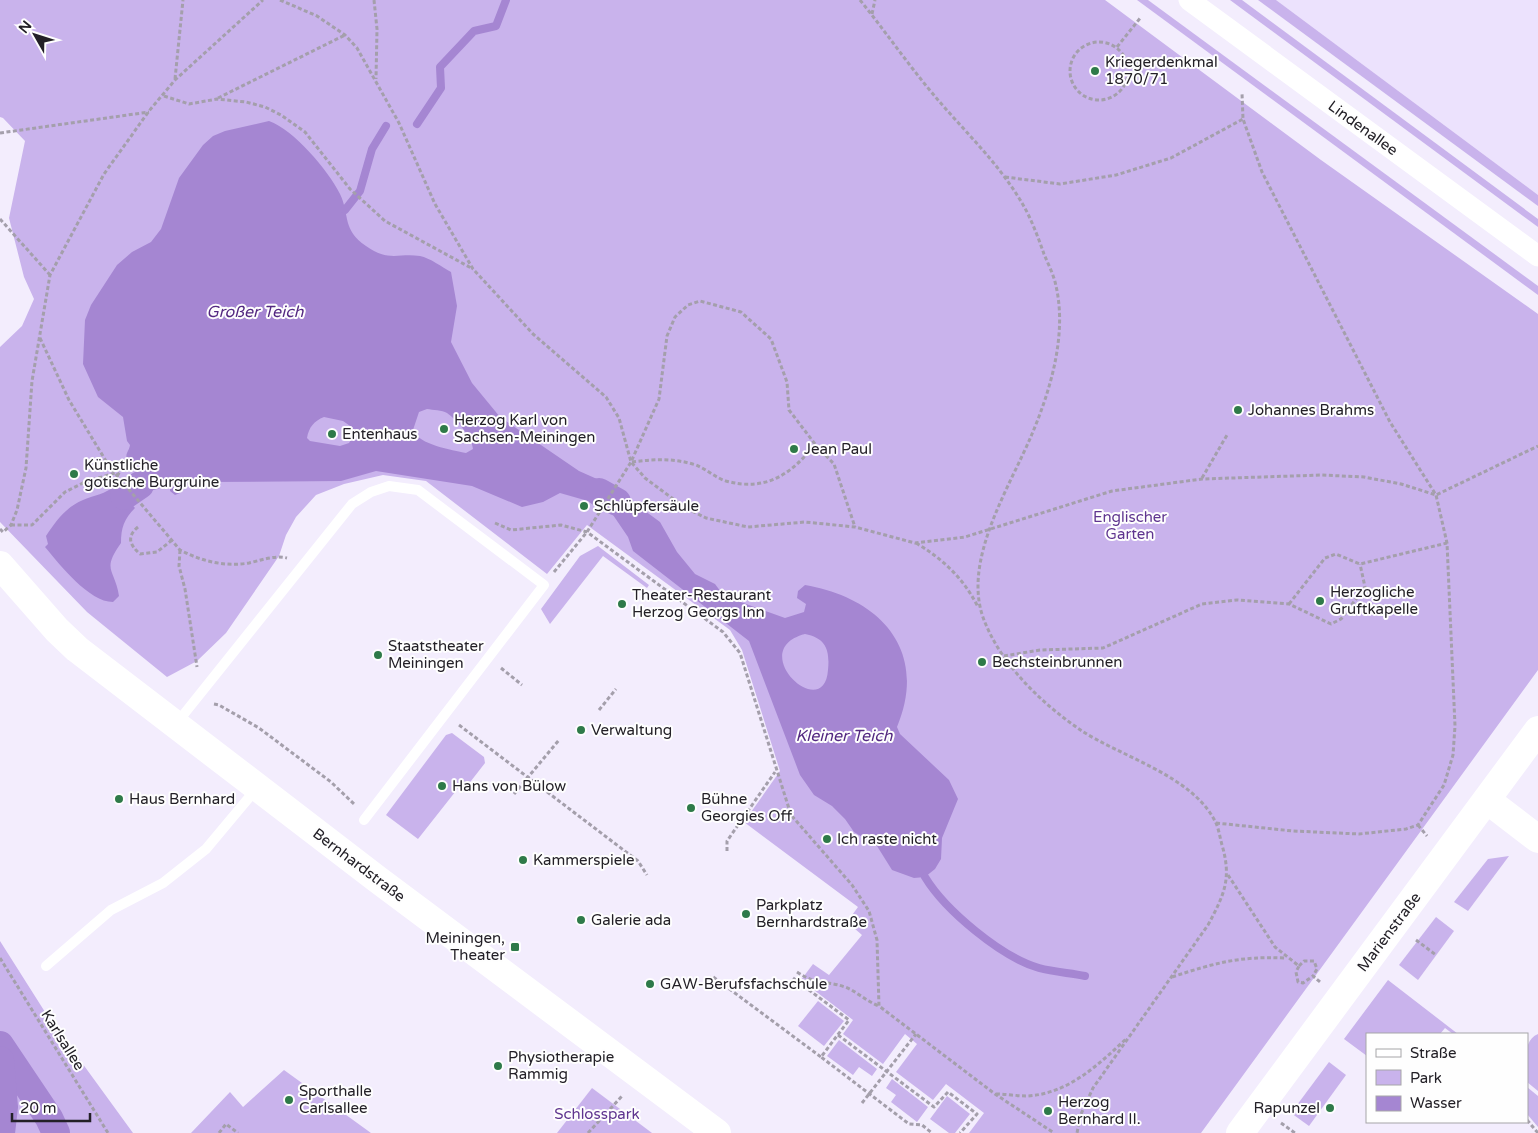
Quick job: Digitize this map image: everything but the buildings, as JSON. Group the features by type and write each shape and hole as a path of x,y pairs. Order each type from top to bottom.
{"main road":[{"name":"Bernhardstraße","path":"5,581 72,644 183,716 257,788 717,1133"},
{"name":"Marienstraße","path":"1240,1133 1538,730"},
{"path":"1487,800 1538,839"}],"street":[{"name":"Lindenallee","path":"1189,0 1538,256"}],"lane":[{"path":"183,716 307,563 352,504 371,492 389,486 418,490 544,585 364,820"},
{"path":"46,966 111,910 163,883 206,849 257,788"}],"path":[{"path":"175,80 183,0"},
{"path":"0,529 3,532 11,525 17,510 26,468 32,381 50,274 104,174 150,111 175,80 263,0"},
{"path":"280,0 317,16 345,35 357,48 400,123 435,204 473,269 533,334 606,396 619,418 631,462 645,478 662,493 706,518 748,528 805,522 856,527 915,543 933,554 962,580 1004,656 1042,699 1080,730 1162,774 1186,790 1202,804 1216,823 1228,874 1268,938 1286,958 1299,966"},
{"path":"374,0 377,29 376,81"},
{"path":"860,0 932,92 1004,177 1022,204 1056,285 1060,324 1051,376 1033,432 989,530 981,557 978,580 980,610"},
{"path":"872,15 875,0"},
{"path":"1117,47 1141,17"},
{"path":"164,96 189,104 217,99 345,35"},
{"path":"1100,42 1117,47 1128,64 1127,81 1122,90 1113,98 1103,100 1088,98 1079,92 1073,84 1070,74 1070,63 1075,54 1090,43 1100,42"},
{"path":"1216,823 1293,831 1359,834 1406,829 1418,825 1444,785 1453,755 1455,726 1447,543 1436,495 1390,422 1262,172 1243,118 1242,93"},
{"path":"217,99 265,107 281,114 305,132 350,189 385,221 473,269"},
{"path":"0,133 150,111"},
{"path":"1004,177 1060,184 1116,175 1171,158 1243,118"},
{"path":"0,219 50,274"},
{"path":"544,585 587,532 631,462 659,399 667,336 675,317 688,305 700,301 741,312 771,339 787,382 789,410 815,444 834,464 856,527"},
{"path":"40,338 68,400 116,474 180,550 194,557 216,563 246,563 279,556 307,563"},
{"path":"1202,479 1227,435"},
{"path":"631,462 662,458 696,466 726,481 751,484 786,474 800,463 815,444"},
{"path":"915,543 965,537 1112,491 1202,479 1322,475 1348,476 1401,484 1436,495 1538,446"},
{"path":"11,525 32,525 65,492 85,482 116,474 122,469 119,460"},
{"path":"494,523 511,530 561,525 587,532 723,632 740,653 776,771 792,815 852,885 869,910 876,940 879,1006"},
{"path":"138,527 132,532 130,539 132,546 140,554 157,552 172,540"},
{"path":"1289,604 1325,558 1336,554 1360,564 1447,543"},
{"path":"180,550 179,566 194,635 200,695"},
{"path":"1004,656 1040,650 1102,648 1202,604 1258,600 1289,604 1331,624 1340,619 1365,587 1360,564"},
{"path":"599,710 616,689"},
{"path":"183,716 206,703 220,705 259,728 331,782"},
{"path":"445,714 638,861 647,875"},
{"path":"514,794 559,740"},
{"path":"727,851 727,841 776,771"},
{"path":"1076,1133 1081,1114 1093,1088 1171,978 1219,904 1228,874"},
{"path":"1171,978 1222,961 1254,957 1286,958"},
{"name":"Karlsallee","path":"0,958 108,1133"},
{"path":"1304,961 1314,961 1317,969 1313,976 1303,984 1298,982 1296,972 1304,961"},
{"path":"797,972 820,983 846,987 865,1001 879,1006 995,1094 1054,1133"},
{"path":"705,985 712,976 909,1124 922,1125 932,1133"},
{"path":"1313,976 1341,997"},
{"path":"793,978 849,1020 821,1057"},
{"path":"862,1103 916,1034"},
{"path":"995,1094 1028,1096 1058,1089 1085,1076 1132,1034"},
{"path":"838,1035 934,1107 948,1092 977,1114 960,1133"},
{"path":"588,1133 641,1076"},
{"path":"1528,1121 1538,1133"},
{"path":"219,1133 226,1124 238,1133"}],"shaded area":[{"path":"1276,0 1538,0 1538,195"}],"green space":[{"name":"Englischer Garten","path":"0,0 1105,0 1321,160 1538,314 1538,670 1201,1133 969,1133 984,1113 946,1084 933,1100 896,1072 917,1044 905,1034 883,1064 843,1034 853,1020 801,980 813,964 829,975 862,935 847,922 858,907 744,822 780,771 742,650 730,630 587,525 547,574 426,481 383,475 344,484 316,495 296,517 286,535 279,556 226,633 197,661 167,677 87,612 0,522 0,347 22,326 34,299 24,277 9,218 25,141 0,117"},
{"path":"1137,0 1148,0 1538,286 1538,295"},
{"path":"1230,0 1242,0 1538,219 1538,227"},
{"path":"1258,0 1276,0 1538,195 1538,206"},
{"path":"598,546 649,585 647,588 603,556 550,624 541,609 580,556"},
{"path":"452,733 484,757 485,763 464,790 459,787 418,839 386,815 446,735"},
{"path":"1509,856 1468,911 1454,902 1488,859"},
{"path":"1436,917 1454,931 1418,980 1399,965"},
{"path":"0,941 45,1012 133,1133 0,1133"},
{"path":"1388,980 1457,1033 1452,1033 1445,1028 1441,1033 1366,1033 1366,1055 1344,1039"},
{"path":"818,1001 844,1021 824,1046 798,1026"},
{"path":"1538,1034 1538,1091 1528,1083 1528,1045 1533,1037"},
{"path":"839,1040 877,1069 872,1076 859,1067 853,1075 827,1056"},
{"path":"1329,1062 1346,1075 1309,1126 1291,1113"},
{"name":"Sporthalle Carlsallee","path":"284,1070 371,1133 191,1133 230,1092 243,1107"},
{"path":"892,1079 928,1107 917,1122 891,1102 896,1095 886,1088"},
{"name":"Schlosspark","path":"592,1088 652,1133 557,1133"},
{"path":"1528,1088 1538,1096 1538,1127 1528,1115"},
{"path":"947,1096 970,1114 955,1133 949,1133 930,1119"}],"water":[{"name":"Großer Teich","path":"269,121 279,126 309,152 335,184 343,202 350,228 358,240 381,254 424,257 451,272 457,306 451,342 472,383 500,417 579,471 606,483 595,503 560,493 543,502 522,507 472,486 376,471 341,481 205,482 188,485 175,495 170,491 170,485 147,492 134,479 140,468 139,464 129,462 126,457 130,445 127,441 123,417 98,397 83,364 85,320 91,305 117,265 132,252 151,242 161,229 179,178 203,145 213,136 225,131","holes":["427,409 443,411 451,416 467,434 473,449 466,453 445,448 422,440 416,435 413,430 419,412","324,417 343,421 353,428 353,436 349,443 340,446 310,441 307,438 312,425"]},
{"path":"115,486 135,508 124,524 121,543 112,559 111,570 119,596 113,602 94,596 85,589 45,547 48,544 46,536 66,511 77,503 104,493"},
{"name":"Kleiner Teich","path":"622,494 660,522 677,552 695,574 715,584 724,596 785,618 804,612 806,604 797,598 798,591 805,585 832,592 856,602 876,615 891,632 902,652 907,674 905,699 897,727 900,734 949,780 958,799 942,838 941,859 935,869 925,877 914,878 892,870 877,846 854,832 845,819 832,806 814,795 800,775 749,641 633,551 628,537 611,512","holes":["805,634 822,642 828,656 828,670 823,685 814,690 803,687 792,679 784,667 782,654 788,642"]}],"waterway":[{"path":"417,124 441,88 440,67 474,31 496,26 506,0"},
{"path":"345,210 360,191 372,149 386,126"},
{"path":"124,496 140,485"},
{"path":"599,492 617,502"},
{"path":"925,877 946,904 975,931 1008,954 1039,968 1085,976"},
{"path":"0,1045 49,1118 56,1133"},
{"path":"0,1060 4,1107 1,1133"}],"place":[{"name":"Kriegerdenkmal 1870/71","path":"1095,71"},
{"name":"Johannes Brahms","path":"1238,410"},
{"name":"Herzog Karl von Sachsen-Meiningen","path":"444,429"},
{"name":"Entenhaus","path":"332,434"},
{"name":"Jean Paul","path":"794,449"},
{"name":"Künstliche gotische Burgruine","path":"74,474"},
{"name":"Schlüpfersäule","path":"584,506"},
{"name":"Herzogliche Gruftkapelle","path":"1320,601"},
{"name":"Theater-Restaurant Herzog Georgs Inn","path":"622,604"},
{"name":"Staatstheater Meiningen","path":"378,655"},
{"name":"Bechsteinbrunnen","path":"982,662"},
{"name":"Verwaltung","path":"581,730"},
{"name":"Hans von Bülow","path":"442,786"},
{"name":"Haus Bernhard","path":"119,799"},
{"name":"Bühne Georgies Off","path":"691,808"},
{"name":"Ich raste nicht","path":"827,839"},
{"name":"Kammerspiele","path":"523,860"},
{"name":"Parkplatz Bernhardstraße","path":"746,914"},
{"name":"Galerie ada","path":"581,920"},
{"name":"Meiningen, Theater","path":"515,947"},
{"name":"GAW-Berufsfachschule","path":"650,984"},
{"name":"Physiotherapie Rammig","path":"498,1066"},
{"name":"Sporthalle Carlsallee","path":"289,1100"},
{"name":"Rapunzel","path":"1330,1108"},
{"name":"Herzog Bernhard II.","path":"1048,1111"}]}
